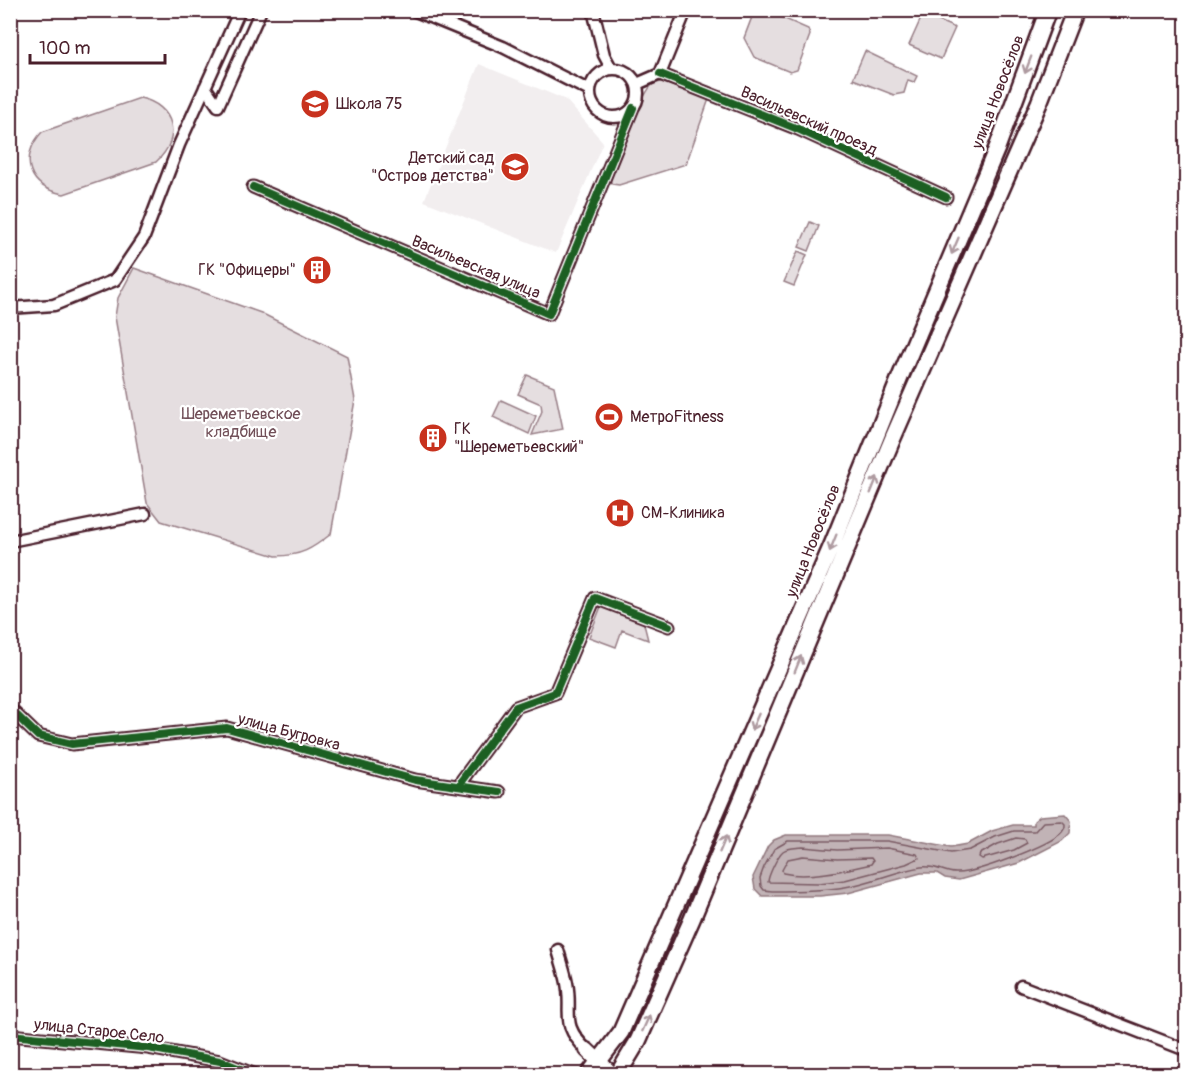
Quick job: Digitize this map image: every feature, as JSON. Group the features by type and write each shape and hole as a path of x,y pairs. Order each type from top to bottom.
{"main road":[{"name":"улица Новосёлов","path":"589,1074 600,1063 621,1032 832,545 997,148 1048,10"},
{"name":"улица Новосёлов","path":"618,1074 638,1041 692,920 892,440 1039,103 1075,10"}],"street":[{"path":"10,308 54,305 115,280 144,237 179,146 240,10"},
{"path":"205,87 218,106 261,10"},
{"path":"413,10 503,47 590,91"},
{"path":"593,10 604,55 611,68"},
{"path":"637,84 660,74 686,10"},
{"path":"611,68 627,72 637,84 638,101 633,108 621,116 606,116 594,106 590,91 596,76 611,68"},
{"name":"Васильевский проезд","path":"660,74 798,129 946,197"},
{"name":"Васильевская улица","path":"253,187 549,314 633,108"},
{"path":"10,541 145,514"},
{"path":"462,780 516,706 555,693 595,598 669,626"},
{"name":"улица Бугровка","path":"10,709 38,736 72,744 227,728 415,780 499,792"},
{"path":"558,950 567,984 568,1023 578,1041 612,1074"},
{"path":"1021,986 1186,1050"},
{"name":"улица Старое Село","path":"10,1035 148,1048 220,1061 253,1074"}],"shaded area":[{"name":"Детский сад \"Остров детства\"","path":"479,64 566,100 603,142 556,253 424,201"}],"green space":[{"path":"758,10 767,11 808,29 810,35 797,70 790,72 754,57 744,38 752,17"},
{"path":"923,14 955,28 941,59 909,45"},
{"path":"865,51 917,76 914,82 908,80 904,93 894,95 853,79"},
{"path":"661,82 709,99 686,164 619,185 612,184 610,180 641,102 652,85"},
{"path":"140,98 161,108 171,124 170,143 156,162 64,194 42,186 35,179 29,162 30,152 42,132"},
{"path":"810,222 819,226 809,251 799,247"},
{"path":"798,251 807,255 794,286 784,282"},
{"name":"Шереметьевское кладбище","path":"134,268 261,313 347,356 355,400 331,534 318,544 299,553 276,556 161,521 147,503 115,317 118,298"},
{"path":"527,375 554,386 563,429 532,435 542,411 541,404 518,394"},
{"path":"501,400 536,416 529,434 493,417"},
{"path":"602,604 643,620 648,640 622,630 616,647 589,637"}],"water":[{"path":"1065,814 1071,821 1070,833 1062,841 1019,863 959,880 945,878 937,873 921,873 848,893 820,896 762,896 755,889 753,877 768,846 774,840 786,835 888,835 951,847 968,844 992,831 1013,825 1034,825 1034,821 1040,816"}],"cycle path":[{"path":"660,74 798,129 946,197"},
{"path":"253,187 549,314 633,108"},
{"path":"462,780 516,707 555,693 595,598 669,626"},
{"path":"10,709 38,736 72,744 227,728 415,780 499,792"},
{"path":"10,1035 148,1048 220,1061 253,1074"}],"place":[{"name":"Школа 75","path":"315,104"},
{"name":"Детский сад \"Остров детства\"","path":"515,167"},
{"name":"ГК \"Офицеры\"","path":"317,270"},
{"name":"МетроFitness","path":"609,417"},
{"name":"ГК \"Шереметьевский\"","path":"433,438"},
{"name":"СМ-Клиника","path":"620,513"}]}
